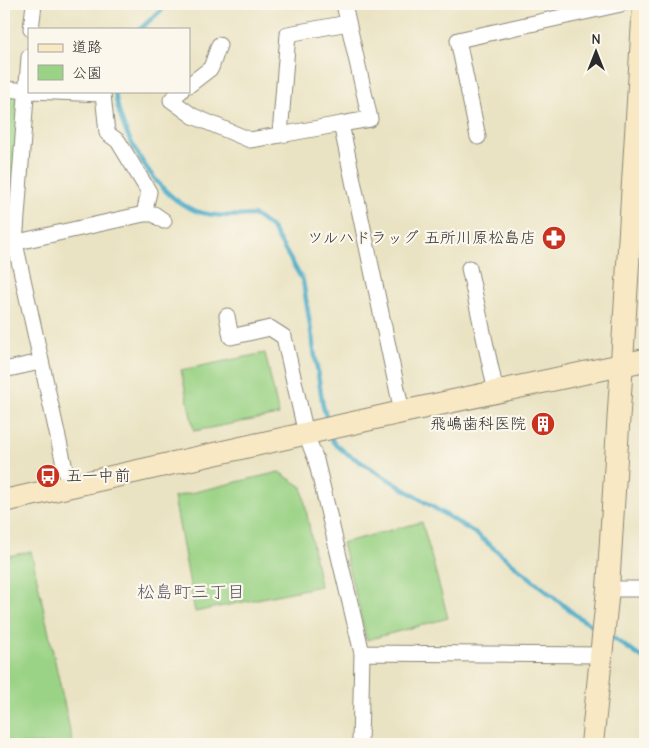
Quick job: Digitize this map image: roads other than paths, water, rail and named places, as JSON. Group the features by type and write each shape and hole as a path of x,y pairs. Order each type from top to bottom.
{"street":[{"path":"31,28 34,4"},
{"path":"180,92 171,100 193,116 250,140 370,119 344,4"},
{"path":"478,137 458,40 622,4"},
{"path":"592,744 608,589 644,4"},
{"path":"280,135 288,34 348,24"},
{"path":"190,84 211,68 219,45"},
{"path":"4,89 28,91"},
{"path":"29,92 9,244 40,362 68,487"},
{"path":"54,92 103,94 107,133 118,141 148,192 144,214"},
{"path":"341,124 402,412"},
{"path":"9,244 144,214 154,214 164,221"},
{"path":"469,268 496,392"},
{"path":"227,316 231,337 270,328 284,337 310,433 362,653 360,744"},
{"path":"4,501 645,360"},
{"path":"4,370 40,362"},
{"path":"608,589 645,589"},
{"path":"362,653 602,650"}],"waterway":[{"path":"141,28 168,4"},
{"path":"115,92 123,124 131,141 140,158 163,188 189,208 197,211 221,216 254,215 272,228 303,281 323,406 328,423"},
{"path":"331,435 333,442 346,453 475,533 578,617 598,629"},
{"path":"609,635 645,660"}],"place":[{"name":"ツルハドラッグ 五所川原松島店","path":"554,238"},
{"name":"飛嶋歯科医院","path":"543,424"},
{"name":"五一中前","path":"48,476"}],"district":[{"name":"松島町三丁目","path":"191,592"}]}
